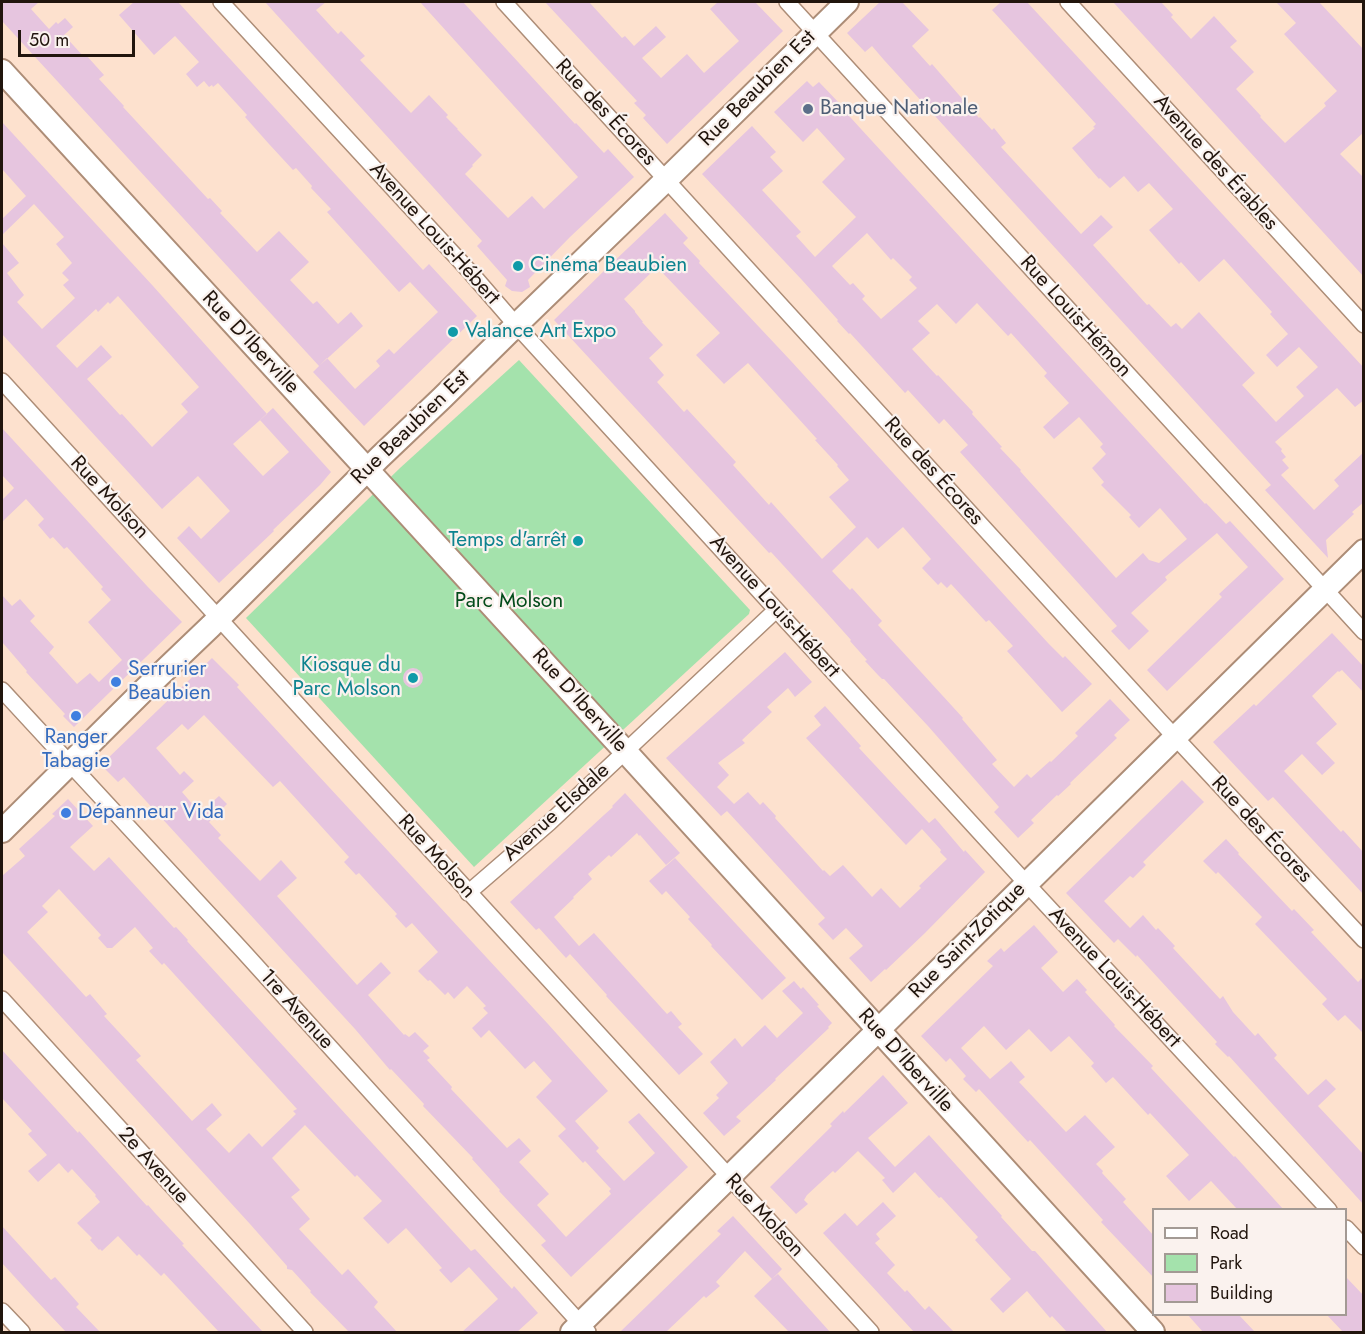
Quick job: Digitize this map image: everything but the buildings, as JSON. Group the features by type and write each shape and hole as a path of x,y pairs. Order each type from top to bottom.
{"street":[{"name":"Avenue Louis-Hébert","path":"221,2 1026,883 1328,1208"},
{"name":"Rue des Écores","path":"504,2 1174,737 1364,940"},
{"name":"Rue Louis-Hémon","path":"787,2 1364,632"},
{"name":"Rue Beaubien Est","path":"2,831 219,619 367,470 847,2"},
{"name":"Avenue des Érables","path":"1068,2 1364,325"},
{"name":"Rue D'Iberville","path":"2,71 1154,1332"},
{"name":"Rue Molson","path":"2,381 871,1332"},
{"name":"Rue Saint-Zotique","path":"580,1330 728,1178 1364,551"},
{"name":"Avenue Elsdale","path":"468,892 549,823 776,610"},
{"name":"1re Avenue","path":"2,690 242,950 580,1330"},
{"name":"2e Avenue","path":"2,999 304,1332"},
{"path":"1347,1229 1364,1247"},
{"path":"2,1311 22,1332"}],"green space":[{"name":"Parc Molson","path":"519,360 750,610 749,614 474,867 246,618 400,468"}],"place":[{"name":"Banque Nationale","path":"808,109"},
{"name":"Cinéma Beaubien","path":"518,266"},
{"name":"Valance Art Expo","path":"453,332"},
{"name":"Temps d'arrêt","path":"578,541"},
{"name":"Kiosque du Parc Molson","path":"413,678"},
{"name":"Serrurier Beaubien","path":"116,682"},
{"name":"Ranger Tabagie","path":"76,716"},
{"name":"Dépanneur Vida","path":"66,813"}]}
